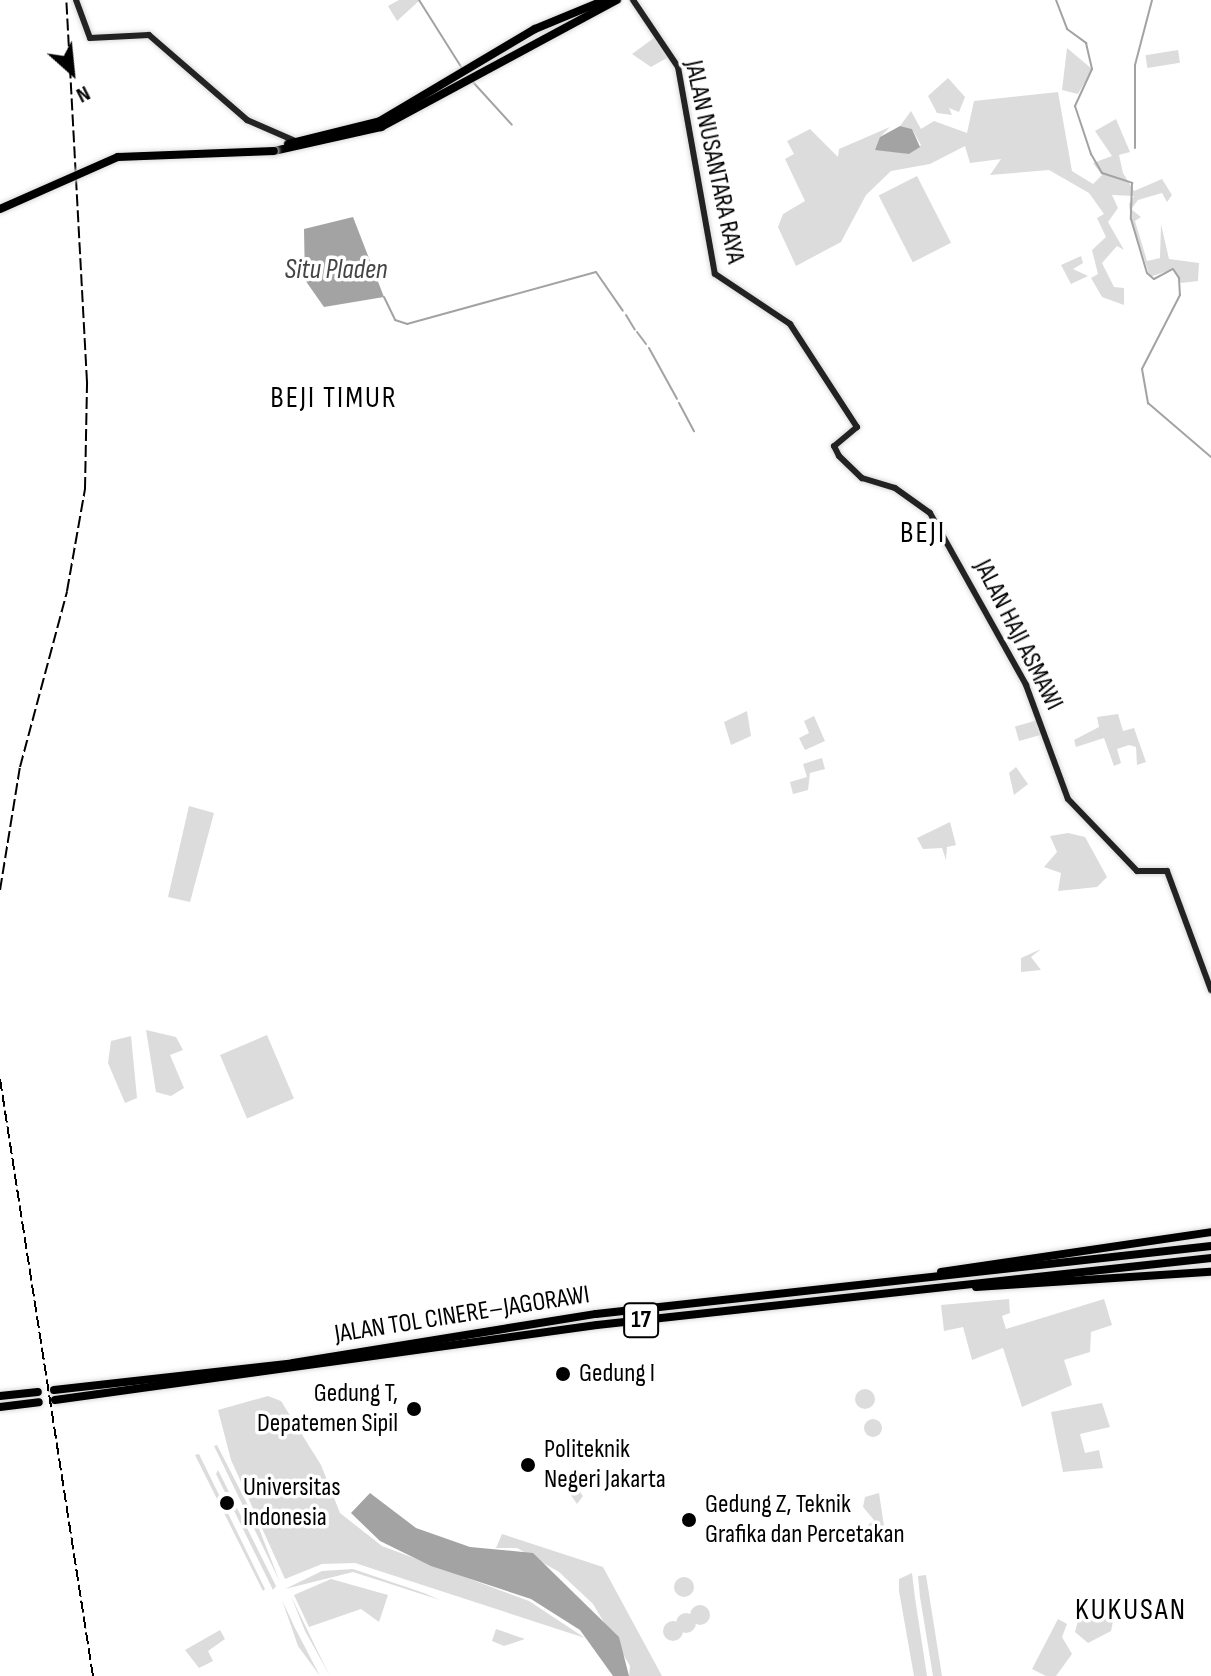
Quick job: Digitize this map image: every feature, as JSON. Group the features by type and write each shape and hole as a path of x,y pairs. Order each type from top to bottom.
{"highway":[{"path":"0,209 118,157 340,141 416,106 488,62 605,0"},
{"path":"488,62 617,0"},
{"path":"0,203 75,165 119,152 274,148 367,126 416,106"},
{"path":"879,1288 1211,1232"},
{"name":"JALAN TOL CINERE–JAGORAWI","path":"55,1400 1211,1246"},
{"name":"JALAN TOL CINERE–JAGORAWI","path":"54,1390 293,1363 596,1314 1211,1258"},
{"path":"879,1288 1211,1272"},
{"path":"0,1396 38,1392"},
{"path":"0,1407 39,1402"}],"street":[{"path":"76,0 90,38 149,35 247,120 298,141"},
{"name":"JALAN NUSANTARA RAYA","path":"633,0 678,67 715,274 788,321 857,429"},
{"name":"JALAN HAJI ASMAWI","path":"857,429 835,451 862,478 895,488 930,513 1026,685 1072,805 1137,871 1166,871 1211,990"}],"shaded area":[{"path":"399,0 420,0 397,21 388,6"},
{"path":"658,35 672,55 651,67 632,54"},
{"path":"1067,48 1092,69 1078,94 1062,90"},
{"path":"1178,50 1180,63 1147,68 1145,55"},
{"path":"948,78 965,97 959,112 949,108 952,115 937,113 928,96"},
{"path":"1058,92 1072,171 1093,184 1102,175 1093,163 1112,156 1095,131 1116,119 1130,152 1119,155 1123,173 1134,191 1162,179 1172,195 1167,202 1162,193 1138,200 1131,209 1141,217 1135,221 1147,261 1160,258 1161,224 1169,259 1199,263 1198,281 1181,283 1173,269 1150,277 1131,219 1129,204 1134,196 1112,195 1118,208 1108,222 1124,250 1117,246 1102,263 1114,287 1124,288 1124,305 1102,297 1091,278 1098,274 1092,250 1106,237 1097,218 1104,214 1089,193 1049,170 990,175 1001,159 970,163 965,146 930,164 891,171 866,195 841,242 796,266 778,227 783,214 805,201 785,159 794,154 787,141 810,129 838,157 839,149 890,127 880,137 888,150 909,154 921,145 912,129 900,126 911,111 921,129 934,121 967,133 974,101"},
{"path":"917,176 951,243 913,262 879,196"},
{"path":"1081,256 1083,263 1073,269 1088,276 1071,284 1061,265"},
{"path":"747,711 751,736 731,745 724,722"},
{"path":"1118,714 1123,731 1134,728 1146,762 1137,765 1136,747 1129,745 1117,749 1121,763 1114,766 1104,738 1076,747 1074,740 1099,727 1097,717"},
{"path":"814,716 825,741 805,750 799,738 809,733 804,721"},
{"path":"1038,720 1042,734 1019,741 1015,727"},
{"path":"822,758 825,769 810,773 808,790 793,794 790,782 807,777 803,764"},
{"path":"1016,767 1028,784 1014,795 1009,773"},
{"path":"189,806 214,813 190,902 168,897"},
{"path":"950,822 956,845 947,847 946,860 942,848 923,849 917,838"},
{"path":"1068,833 1085,837 1107,877 1097,887 1058,891 1061,873 1044,867 1057,852 1050,836"},
{"path":"1041,949 1031,957 1041,970 1021,972 1021,958"},
{"path":"146,1030 176,1037 183,1050 170,1055 184,1088 171,1096 156,1092"},
{"path":"267,1035 294,1099 247,1118 220,1055"},
{"path":"131,1036 137,1098 125,1103 108,1063 111,1041"},
{"path":"1009,1299 1010,1313 1002,1316 1006,1329 1104,1299 1112,1325 1091,1332 1090,1352 1064,1360 1072,1385 1022,1407 1003,1348 972,1360 963,1327 944,1331 941,1305"},
{"path":"865,1389 872,1392 875,1399 872,1406 865,1409 858,1406 855,1399 858,1392"},
{"path":"268,1396 281,1401 321,1465 340,1513 382,1546 529,1601 585,1638 355,1563 322,1564 285,1579 231,1460 218,1410"},
{"path":"1102,1403 1110,1427 1080,1434 1085,1453 1099,1450 1103,1468 1063,1472 1051,1412"},
{"path":"873,1419 882,1428 873,1437 864,1428"},
{"path":"217,1445 256,1521 280,1582 214,1446"},
{"path":"199,1454 265,1589 263,1591 195,1455"},
{"path":"218,1470 276,1586 273,1590 216,1474"},
{"path":"565,1471 583,1496 577,1504 559,1478"},
{"path":"879,1493 884,1526 858,1534 874,1520 863,1507 865,1497"},
{"path":"502,1534 603,1567 662,1676 629,1676 630,1666 593,1604 559,1572 517,1548 496,1548"},
{"path":"353,1569 440,1600 353,1572 285,1589 322,1571"},
{"path":"912,1573 927,1676 914,1676 899,1591 899,1579"},
{"path":"926,1575 942,1676 933,1676 920,1597 918,1576"},
{"path":"684,1577 691,1580 694,1587 691,1594 684,1597 677,1594 674,1587 677,1580"},
{"path":"331,1579 388,1595 379,1622 361,1609 309,1627 294,1595"},
{"path":"291,1596 316,1648 330,1676 305,1631"},
{"path":"282,1600 295,1628 320,1676 298,1646"},
{"path":"700,1605 707,1608 710,1615 707,1622 700,1625 693,1622 690,1615 693,1608"},
{"path":"1081,1610 1115,1611 1111,1631 1088,1643 1075,1632"},
{"path":"686,1613 693,1616 696,1623 693,1630 686,1633 679,1630 676,1623 679,1616"},
{"path":"1058,1619 1067,1624 1062,1637 1072,1654 1056,1676 1046,1676 1032,1669"},
{"path":"673,1621 680,1624 683,1631 680,1638 673,1641 666,1638 663,1631 666,1624"},
{"path":"496,1629 525,1639 504,1646 492,1641"},
{"path":"220,1630 225,1639 208,1651 213,1661 199,1668 185,1650"}],"water":[{"path":"900,126 912,129 920,147 909,154 875,150 880,137"},
{"name":"Situ Pladen","path":"353,217 384,297 324,307 305,280 304,229"},
{"path":"370,1493 416,1528 470,1547 533,1553 619,1637 629,1676 613,1676 580,1630 531,1599 431,1566 380,1541 351,1513"}],"waterway":[{"path":"419,0 463,70"},
{"path":"1056,0 1067,29 1086,43 1092,69 1075,106 1091,154 1102,173 1132,183 1131,219 1147,273 1154,279 1173,269 1179,278 1180,295 1142,369 1148,403 1211,457"},
{"path":"1135,148 1135,65 1152,0"},
{"path":"472,81 512,125"},
{"path":"384,297 395,320 407,324 596,272 623,311"},
{"path":"626,315 635,330"},
{"path":"637,332 646,344"},
{"path":"649,348 677,399"},
{"path":"679,403 694,431"}],"railway":[{"path":"0,890 20,767 67,591 85,489 87,382 66,0"},
{"path":"0,1079 93,1676"}],"place":[{"name":"Gedung I","path":"563,1374"},
{"name":"Gedung T, Depatemen Sipil","path":"414,1409"},
{"name":"Politeknik Negeri Jakarta","path":"528,1465"},
{"name":"Universitas Indonesia","path":"227,1503"},
{"name":"Gedung Z, Teknik Grafika dan Percetakan","path":"689,1520"}],"district":[{"name":"BEJI TIMUR","path":"334,398"},
{"name":"BEJI","path":"923,533"},
{"name":"KUKUSAN","path":"1131,1610"}]}
